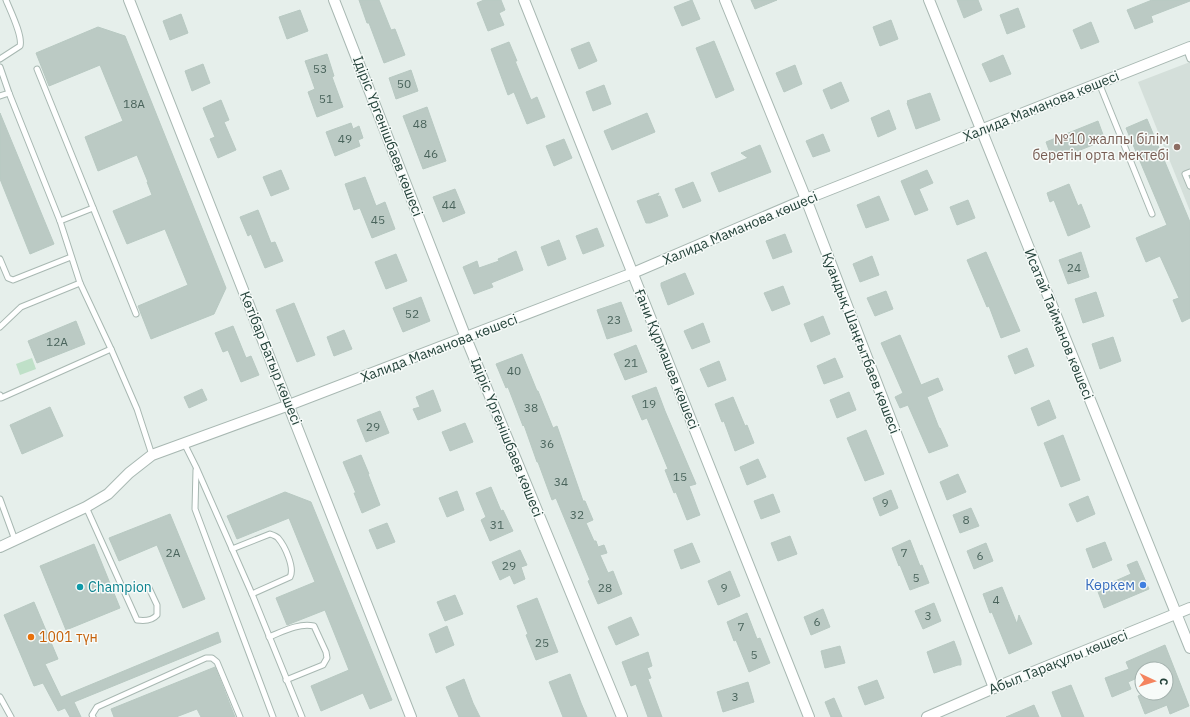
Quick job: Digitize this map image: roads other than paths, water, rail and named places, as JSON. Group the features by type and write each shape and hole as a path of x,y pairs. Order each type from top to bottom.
{"street":[{"name":"Көтібар Батыр көшесі","path":"129,0 290,405 411,717"},
{"name":"Ідіріс Үргенішбаев көшесі","path":"334,0 466,338 622,717"},
{"name":"Ғани Құрмашев көшесі","path":"524,0 809,717"},
{"name":"Қуандық Шаңғытбаев көшесі","path":"726,0 806,199 994,688"},
{"name":"Исатай Тайманов көшесі","path":"929,0 1190,648"},
{"name":"Халида Маманова көшесі","path":"0,546 86,507 108,494 129,473 152,455 290,405 633,273 806,199 1188,48"},
{"name":"Абыл Тарақұлы көшесі","path":"927,717 1190,608"}],"lane":[{"path":"0,59 20,46 22,42 6,0"},
{"path":"1188,48 1190,59"},
{"path":"0,67 60,221 80,283 137,409 152,455"},
{"path":"37,69 136,314"},
{"path":"1099,82 1152,214"},
{"path":"0,96 9,93"},
{"path":"1190,172 1185,174 1190,186"},
{"path":"60,221 93,208"},
{"path":"0,258 8,278 13,280 71,257"},
{"path":"0,327 22,307 80,283"},
{"path":"0,395 1,398 111,349"},
{"path":"184,443 252,594 302,717"},
{"path":"196,467 194,509 273,717"},
{"path":"0,499 15,540"},
{"path":"86,507 137,620 145,621 154,618 157,615 157,605 149,588"},
{"path":"232,549 270,534 275,535 279,539 288,557 292,573 290,577 252,594"},
{"path":"269,637 299,625 306,624 314,626 326,652 327,658 323,665 286,680"},
{"path":"93,717 92,715 97,707 206,658 212,658 217,662 240,717"},
{"path":"0,697 10,717"}],"place":[{"name":"№10 жалпы білім беретін орта мектебі","path":"1177,147"},
{"name":"Көркем","path":"1143,585"},
{"name":"Champion","path":"80,587"},
{"name":"1001 түн","path":"31,637"}]}
